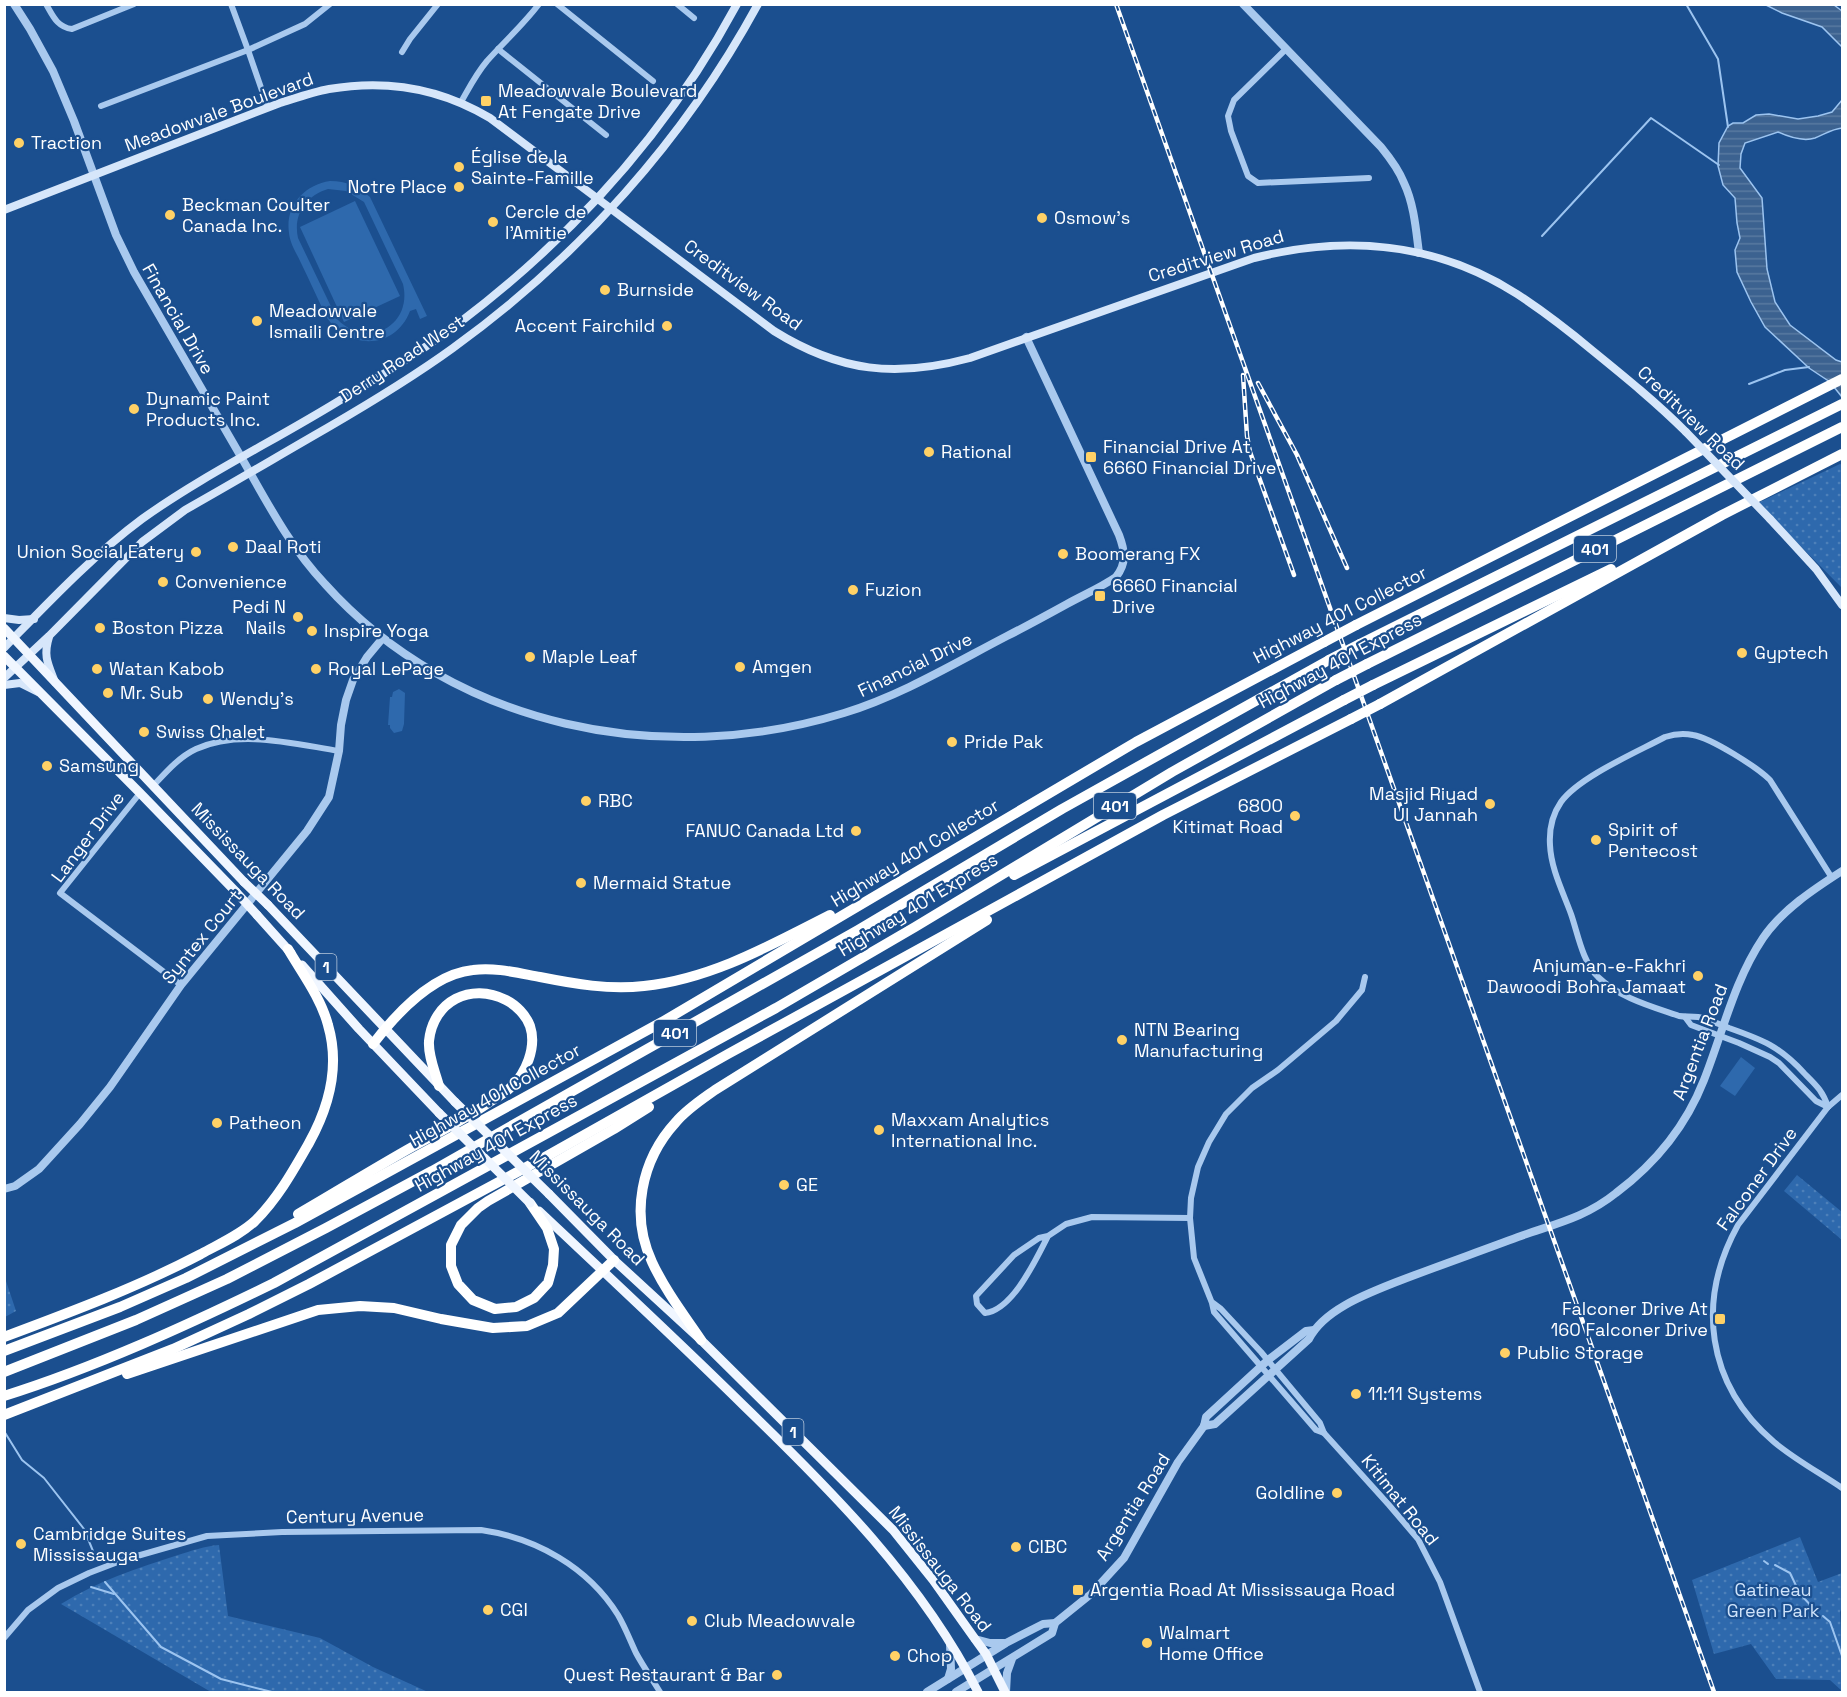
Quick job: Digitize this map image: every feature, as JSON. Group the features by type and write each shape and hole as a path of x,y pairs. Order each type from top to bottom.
{"highway":[{"name":"Highway 401 Collector","path":"4,1351 120,1307 218,1262 295,1223 662,1022 1136,742 1356,625 1842,379"},
{"name":"Highway 401 Express","path":"4,1372 136,1320 227,1279 308,1238 462,1154 858,930 1072,803 1329,660 1842,404"},
{"name":"Highway 401 Express","path":"4,1396 75,1371 185,1326 274,1283 756,1019 915,927 1172,772 1336,680 1842,427"},
{"name":"401","path":"4,1415 173,1349 309,1284 547,1156 1163,815 1380,704 1722,515 1842,454"},
{"path":"915,927 1373,685 1722,515"},
{"path":"701,1340 657,1273 642,1230 641,1198 648,1167 657,1147 677,1120 715,1090 963,934 1163,815"},
{"path":"374,1044 385,1029 425,990 445,977 472,970 502,970 618,988 663,984 716,969 776,944 926,865"},
{"path":"4,1337 173,1268 227,1240 253,1222 272,1203 319,1125 333,1074 333,1049 328,1024 315,995 288,949"},
{"path":"218,1262 466,1117 511,1088 524,1071 532,1048 530,1026 522,1013 513,1004 495,994 477,992 458,997 441,1009 432,1025 429,1043 431,1060 439,1086"},
{"path":"530,1203 547,1228 554,1249 553,1265 548,1282 534,1298 516,1307 495,1309 473,1300 458,1284 454,1275 451,1266 451,1245 461,1225 478,1208 614,1129 728,1054"},
{"path":"57,1395 160,1364 318,1310 360,1306 394,1308 493,1328 527,1326 558,1313 604,1272 614,1260"}],"main road":[{"name":"Derry Road West","path":"4,648 61,590 113,542 142,520 177,496 341,400 457,325 532,263 599,199 662,123 690,84 737,4"},
{"name":"Derry Road West","path":"4,678 142,542 162,526 185,510 360,408 453,348 527,291 612,208 657,155 704,93 745,29 758,4"},
{"name":"Meadowvale Boulevard","path":"4,210 268,108 327,90 363,85 412,88 461,102 490,118 599,199"},
{"name":"Creditview Road","path":"599,199 774,331 831,359 869,368 897,370 924,368 970,358 1254,258 1286,250 1344,244 1374,246 1419,253 1466,268 1516,294 1570,333 1638,388 1686,432 1770,519 1816,569 1842,605"},
{"path":"4,618 20,620 34,618"},
{"name":"Mississauga Road","path":"4,628 439,1086 614,1260 701,1340 893,1530 933,1580 986,1654 1006,1692"},
{"path":"49,636 46,657 56,682"},
{"name":"Mississauga Road","path":"4,656 236,892 439,1113 530,1203 749,1410 838,1501 896,1566 950,1644 978,1692"},
{"path":"4,685 20,683 51,702"}],"street":[{"name":"Financial Drive","path":"14,4 53,71 116,235 134,272 288,538 325,585 382,639 431,672 491,702 574,725 642,736 723,736 786,728 847,712 912,687 1116,577 1122,567 1124,551 1119,535 1026,337"},
{"path":"46,4 58,24 72,29 134,4"},
{"path":"231,4 268,108"},
{"path":"402,52 438,4"},
{"path":"461,102 474,78 539,4"},
{"path":"557,4 653,81"},
{"path":"677,4 694,18"},
{"path":"1243,4 1381,147 1396,166 1405,184 1411,205 1419,253"},
{"path":"101,106 248,50 305,24 328,5"},
{"path":"498,49 606,135"},
{"path":"1286,49 1234,100 1228,116 1231,131 1248,176 1258,183 1369,178"},
{"name":"Syntex Court","path":"4,1189 15,1186 39,1168 80,1124 110,1087 181,985 307,831 329,797 339,751 346,700 367,657 382,639"},
{"path":"1828,1107 1823,1092 1784,1053 1763,1041 1696,1016 1685,1017 1624,996 1595,974 1582,951 1551,861 1552,819 1570,790 1596,774 1665,737 1684,734 1699,736 1760,770 1770,780 1832,878"},
{"path":"154,785 186,755 195,749 216,742 261,740 339,751"},
{"name":"Langer Drive","path":"140,793 60,893 181,985"},
{"name":"Argentia Road","path":"1204,1426 1215,1424 1310,1339 1314,1330 1363,1295 1529,1233 1566,1222 1589,1211 1615,1194 1648,1167 1683,1122 1704,1080 1746,966 1764,936 1782,916 1842,871"},
{"name":"Kitimat Road","path":"1324,1433 1316,1430 1214,1312 1194,1258 1190,1218 1191,1198 1198,1167 1209,1142 1226,1114 1252,1088 1278,1070 1336,1021 1362,990 1365,977"},
{"path":"1685,1017 1691,1025 1758,1050 1770,1057 1779,1063 1816,1101 1828,1107"},
{"name":"Falconer Drive","path":"1842,1095 1828,1107 1738,1225 1728,1244 1716,1281 1713,1328 1719,1361 1729,1384 1751,1419 1775,1443 1842,1488"},
{"path":"1048,1236 1028,1276 1003,1305 990,1312 984,1312 977,1304 976,1296 1014,1255 1039,1238 1048,1236 1066,1224 1092,1217 1190,1218"},
{"name":"Kitimat Road","path":"1212,1303 1268,1360 1320,1423 1324,1433 1418,1539 1440,1582 1480,1692"},
{"name":"Argentia Road","path":"927,1692 1006,1643 1043,1624 1055,1623 1091,1594 1124,1558 1178,1462 1204,1426 1206,1417 1268,1360 1306,1331 1314,1330"},
{"name":"Century Avenue","path":"4,1638 28,1610 58,1588 123,1560 207,1536 282,1532 481,1530 498,1532 528,1541 561,1558 594,1585 618,1615 638,1656 660,1692"},
{"name":"Argentia Road","path":"956,1692 1052,1633 1055,1623"},
{"path":"975,1639 990,1643 1006,1643"},
{"path":"948,1679 951,1669 950,1644"},
{"path":"1006,1692 1007,1673 1012,1659"}],"green space":[{"path":"336,181 347,183 370,197 427,316 420,319 416,309 410,311 403,324 394,333 383,339 371,341 347,336 327,318 294,249 289,233 290,214 298,198 321,183","holes":["328,189 346,191 364,202 403,284 404,299 401,312 394,322 374,333 361,333 337,319 298,238 299,214 302,207 313,196"]},
{"path":"355,201 400,296 344,322 300,227"},
{"path":"1842,465 1842,588 1758,503"},
{"path":"399,689 405,693 404,724 402,731 394,733 388,725 390,697"},
{"path":"1741,1057 1755,1068 1735,1096 1720,1086"},
{"path":"1797,1175 1842,1212 1842,1240 1784,1191"},
{"path":"4,1275 16,1311 5,1317 4,1317"},
{"name":"Gatineau Green Park","path":"1800,1537 1818,1582 1842,1573 1840,1612 1842,1691 1830,1680 1776,1679 1751,1644 1714,1654 1692,1580"},
{"path":"219,1545 228,1616 320,1638 373,1667 428,1692 211,1692 61,1604 89,1588 133,1570 193,1550"}],"shaded area":[{"path":"1766,5 1834,5 1842,11 1842,47 1822,27"},
{"path":"1842,100 1842,128 1810,139 1796,138 1778,132 1745,143 1740,168 1762,198 1767,269 1775,302 1790,325 1836,360 1842,362 1842,397 1830,382 1809,368 1765,327 1751,302 1737,272 1735,250 1740,238 1735,198 1723,185 1718,166 1719,143 1728,126 1733,123 1743,123 1756,115 1769,114 1798,119 1818,116 1832,112"}],"waterway":[{"path":"1686,4 1718,59 1728,127"},
{"path":"1542,236 1651,118 1719,165"},
{"path":"1749,384 1785,370 1809,367"},
{"path":"4,1431 22,1460 44,1478 84,1529 95,1556"},
{"path":"1764,1561 1768,1564"},
{"path":"1775,1565 1790,1573 1800,1594 1817,1612"},
{"path":"105,1582 161,1647 221,1679 272,1692"},
{"path":"91,1587 114,1594"},
{"path":"1823,1616 1830,1622 1842,1656"}],"railway":[{"path":"1116,4 1714,1692"},
{"path":"1243,375 1250,452 1294,575"},
{"path":"1258,383 1297,455 1347,568"}],"place":[{"name":"Meadowvale Boulevard At Fengate Drive","path":"486,101"},
{"name":"Traction","path":"19,143"},
{"name":"Église de la Sainte-Famille","path":"459,167"},
{"name":"Notre Place","path":"459,187"},
{"name":"Beckman Coulter Canada Inc.","path":"170,215"},
{"name":"Osmow's","path":"1042,218"},
{"name":"Cercle de l'Amitie","path":"493,222"},
{"name":"Burnside","path":"605,290"},
{"name":"Meadowvale Ismaili Centre","path":"257,321"},
{"name":"Accent Fairchild","path":"667,326"},
{"name":"Dynamic Paint Products Inc.","path":"134,409"},
{"name":"Rational","path":"929,452"},
{"name":"Financial Drive At 6660 Financial Drive","path":"1091,457"},
{"name":"Daal Roti","path":"233,547"},
{"name":"Union Social Eatery","path":"196,552"},
{"name":"Boomerang FX","path":"1063,554"},
{"name":"Convenience","path":"163,582"},
{"name":"Fuzion","path":"853,590"},
{"name":"6660 Financial Drive","path":"1100,596"},
{"name":"Pedi N Nails","path":"298,617"},
{"name":"Boston Pizza","path":"100,628"},
{"name":"Inspire Yoga","path":"312,631"},
{"name":"Gyptech","path":"1742,653"},
{"name":"Maple Leaf","path":"530,657"},
{"name":"Amgen","path":"740,667"},
{"name":"Watan Kabob","path":"97,669"},
{"name":"Royal LePage","path":"316,669"},
{"name":"Mr. Sub","path":"108,693"},
{"name":"Wendy's","path":"208,699"},
{"name":"Swiss Chalet","path":"144,732"},
{"name":"Pride Pak","path":"952,742"},
{"name":"Samsung","path":"47,766"},
{"name":"RBC","path":"586,801"},
{"name":"Masjid Riyad Ul Jannah","path":"1490,804"},
{"name":"6800 Kitimat Road","path":"1295,816"},
{"name":"FANUC Canada Ltd","path":"856,831"},
{"name":"Spirit of Pentecost","path":"1596,840"},
{"name":"Mermaid Statue","path":"581,883"},
{"name":"Anjuman-e-Fakhri Dawoodi Bohra Jamaat","path":"1698,976"},
{"name":"NTN Bearing Manufacturing","path":"1122,1040"},
{"name":"Patheon","path":"217,1123"},
{"name":"Maxxam Analytics International Inc.","path":"879,1130"},
{"name":"GE","path":"784,1185"},
{"name":"Falconer Drive At 160 Falconer Drive","path":"1720,1319"},
{"name":"Public Storage","path":"1505,1353"},
{"name":"11:11 Systems","path":"1356,1394"},
{"name":"Goldline","path":"1337,1493"},
{"name":"Cambridge Suites Mississauga","path":"21,1544"},
{"name":"CIBC","path":"1016,1547"},
{"name":"Argentia Road At Mississauga Road","path":"1078,1590"},
{"name":"CGI","path":"488,1610"},
{"name":"Club Meadowvale","path":"692,1621"},
{"name":"Walmart Home Office","path":"1147,1643"},
{"name":"Chop","path":"895,1656"},
{"name":"Quest Restaurant & Bar","path":"777,1675"}]}
